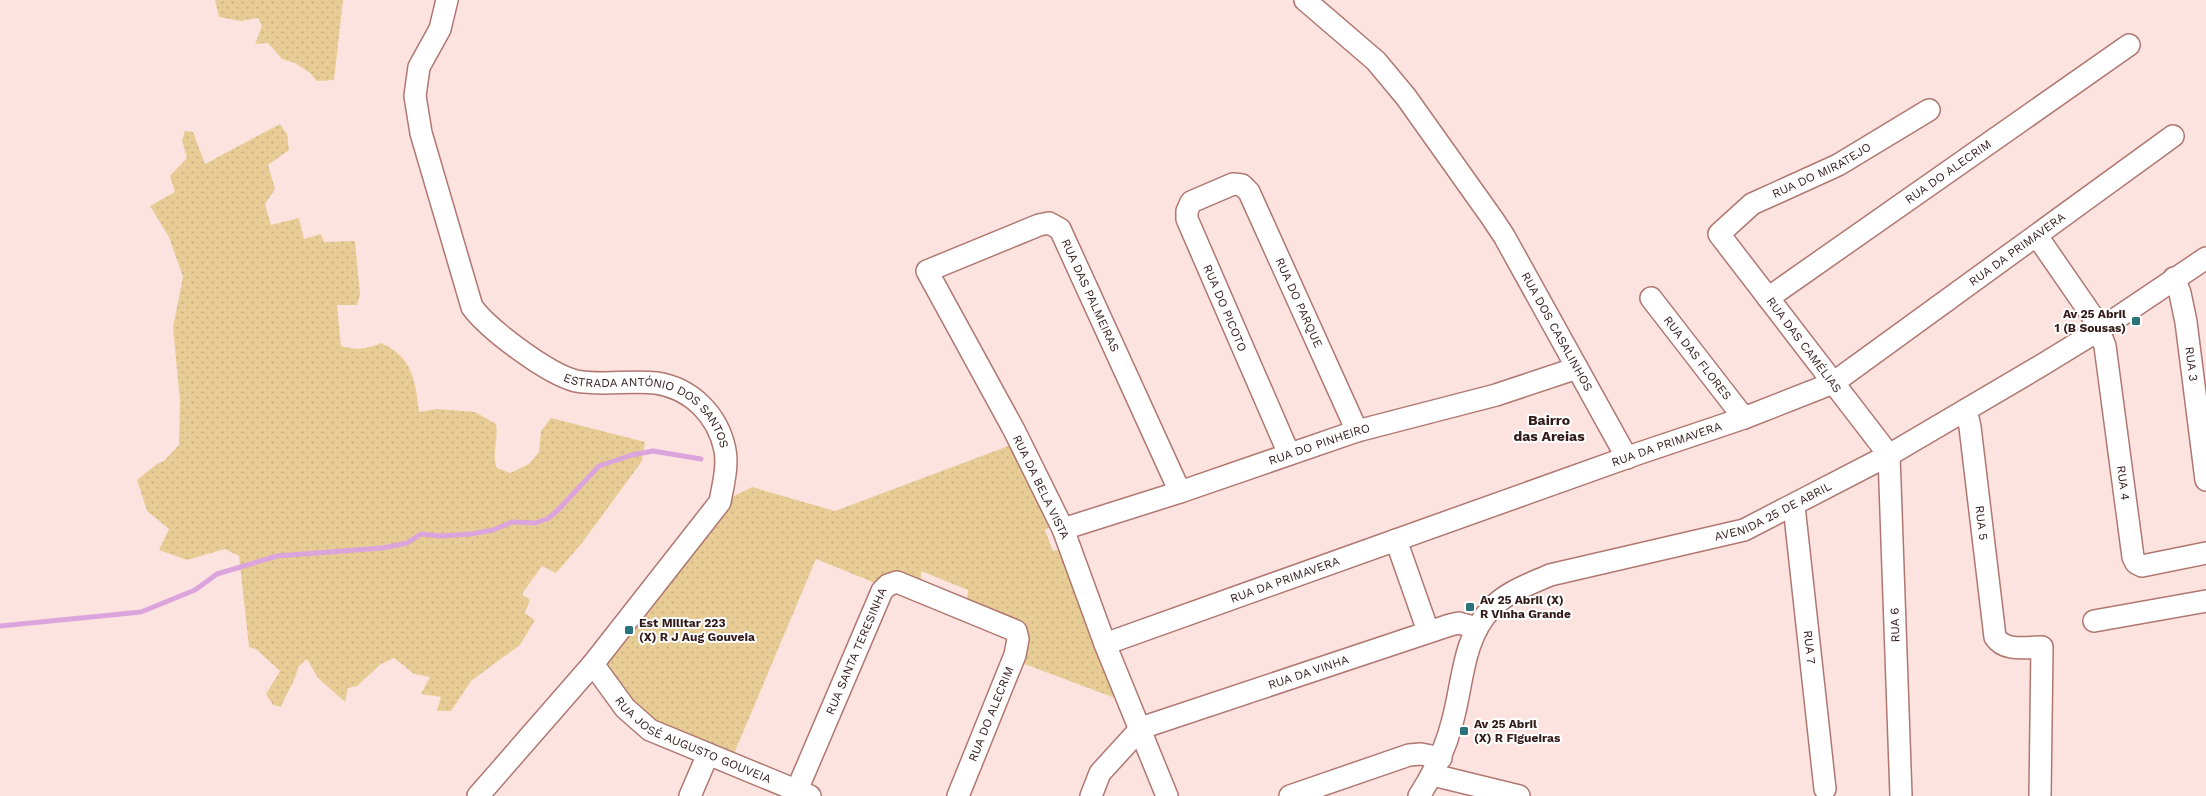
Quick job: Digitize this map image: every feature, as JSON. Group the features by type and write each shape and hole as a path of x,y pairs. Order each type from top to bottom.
{"street":[{"name":"ESTRADA ANTÓNIO DOS SANTOS","path":"447,0 440,29 420,67 415,96 422,133 472,307 480,318 510,342 562,376 578,381 657,383 683,390 703,406 717,426 724,450 725,472 720,502 593,664 478,796"},
{"name":"RUA DOS CASALINHOS","path":"1305,0 1376,61 1406,96 1504,236 1627,458"},
{"name":"RUA DO ALECRIM","path":"1768,298 2129,46"},
{"name":"RUA DO MIRATEJO","path":"1719,234 1752,204 1838,165 1929,110"},
{"name":"RUA DA PRIMAVERA","path":"1105,644 1744,418 1832,383 2173,136"},
{"name":"RUA DO PARQUE","path":"1233,184 1242,185 1248,192 1357,430"},
{"name":"RUA DO PICOTO","path":"1233,184 1191,202 1187,211 1187,219 1289,454"},
{"name":"RUA DAS PALMEIRAS","path":"928,272 1039,225 1049,223 1060,229 1180,492"},
{"name":"RUA DAS CAMÉLIAS","path":"1719,234 1889,455"},
{"path":"2037,236 2100,330"},
{"name":"AVENIDA 25 DE ABRIL","path":"1419,796 1437,766 1453,721 1467,655 1477,628 1492,608 1506,597 1526,585 1550,575 1744,530 1794,506 1889,455 2100,330 2206,258"},
{"name":"RUA DA BELA VISTA","path":"928,272 1014,430 1063,529 1105,644 1141,728 1167,796"},
{"name":"RUA 3","path":"2174,278 2180,293 2186,322 2206,480"},
{"name":"RUA DAS FLORES","path":"1651,298 1744,418"},
{"name":"RUA 4","path":"2100,330 2105,346 2132,547 2136,563 2142,566 2206,553"},
{"name":"RUA DO PINHEIRO","path":"1063,529 1180,492 1357,430 1496,395 1577,368"},
{"name":"RUA 5","path":"1966,410 1970,427 1995,637 2000,644 2007,647 2042,647 2040,796"},
{"name":"RUA 6","path":"1889,455 1901,796"},
{"name":"RUA 7","path":"1794,506 1826,789"},
{"path":"1396,540 1428,631"},
{"name":"RUA SANTA TERESINHA","path":"804,793 882,591 888,585 897,582 1016,631"},
{"path":"2094,621 2206,601"},
{"name":"RUA DA VINHA","path":"1141,728 1428,631 1459,623 1477,628"},
{"name":"RUA DO ALECRIM","path":"958,796 1018,646 1016,631"},
{"name":"RUA JOSÉ AUGUSTO GOUVEIA","path":"593,664 626,708 650,730 804,793"},
{"path":"1091,796 1100,773 1141,728"},
{"path":"690,796 708,754"},
{"path":"1290,796 1409,754 1420,754 1437,766 1519,796"}],"shaded area":[{"path":"215,0 343,0 334,80 317,81 310,73 295,63 282,59 268,43 255,44 262,26 258,18 241,21 219,17"},
{"path":"280,124 287,134 289,150 268,165 275,189 265,204 271,225 299,218 304,239 321,234 324,242 355,241 360,295 357,305 337,305 341,346 361,349 381,343 400,355 414,380 419,412 437,409 475,412 496,424 495,462 497,468 510,473 529,464 539,452 541,431 551,418 645,442 642,461 582,543 556,573 542,566 522,594 530,600 525,613 535,620 520,645 471,681 451,711 437,711 441,697 421,694 430,677 414,674 394,658 381,664 357,686 348,688 345,702 318,678 307,659 298,667 281,707 273,705 266,694 280,671 256,649 249,647 239,556 225,549 187,560 159,550 169,529 147,511 137,480 157,464 164,461 179,445 180,401 173,327 183,277 169,237 150,206 175,192 170,176 187,158 182,140 185,131 193,132 205,164"},
{"path":"1011,445 1050,527 1045,530 1053,551 1059,550 1116,694 1115,698 1019,662 1027,641 1024,627 967,602 968,590 921,571 921,583 903,575 892,574 881,578 875,583 816,559 733,756 664,725 639,709 602,660 728,499 752,487 835,511"}],"waterway":[{"path":"0,626 141,612 195,590 217,574 277,556 382,548 407,543 421,534 441,536 471,534 493,530 512,522 535,523 547,519 556,512 599,466 632,455 653,451 701,459"}],"place":[{"name":"Av 25 Abril 1 (B Sousas)","path":"2136,321"},
{"name":"Av 25 Abril (X) R Vinha Grande","path":"1470,607"},
{"name":"Est Militar 223 (X) R J Aug Gouveia","path":"629,630"},
{"name":"Av 25 Abril (X) R Figueiras","path":"1464,731"}],"district":[{"name":"Bairro das Areias","path":"1549,428"}]}
